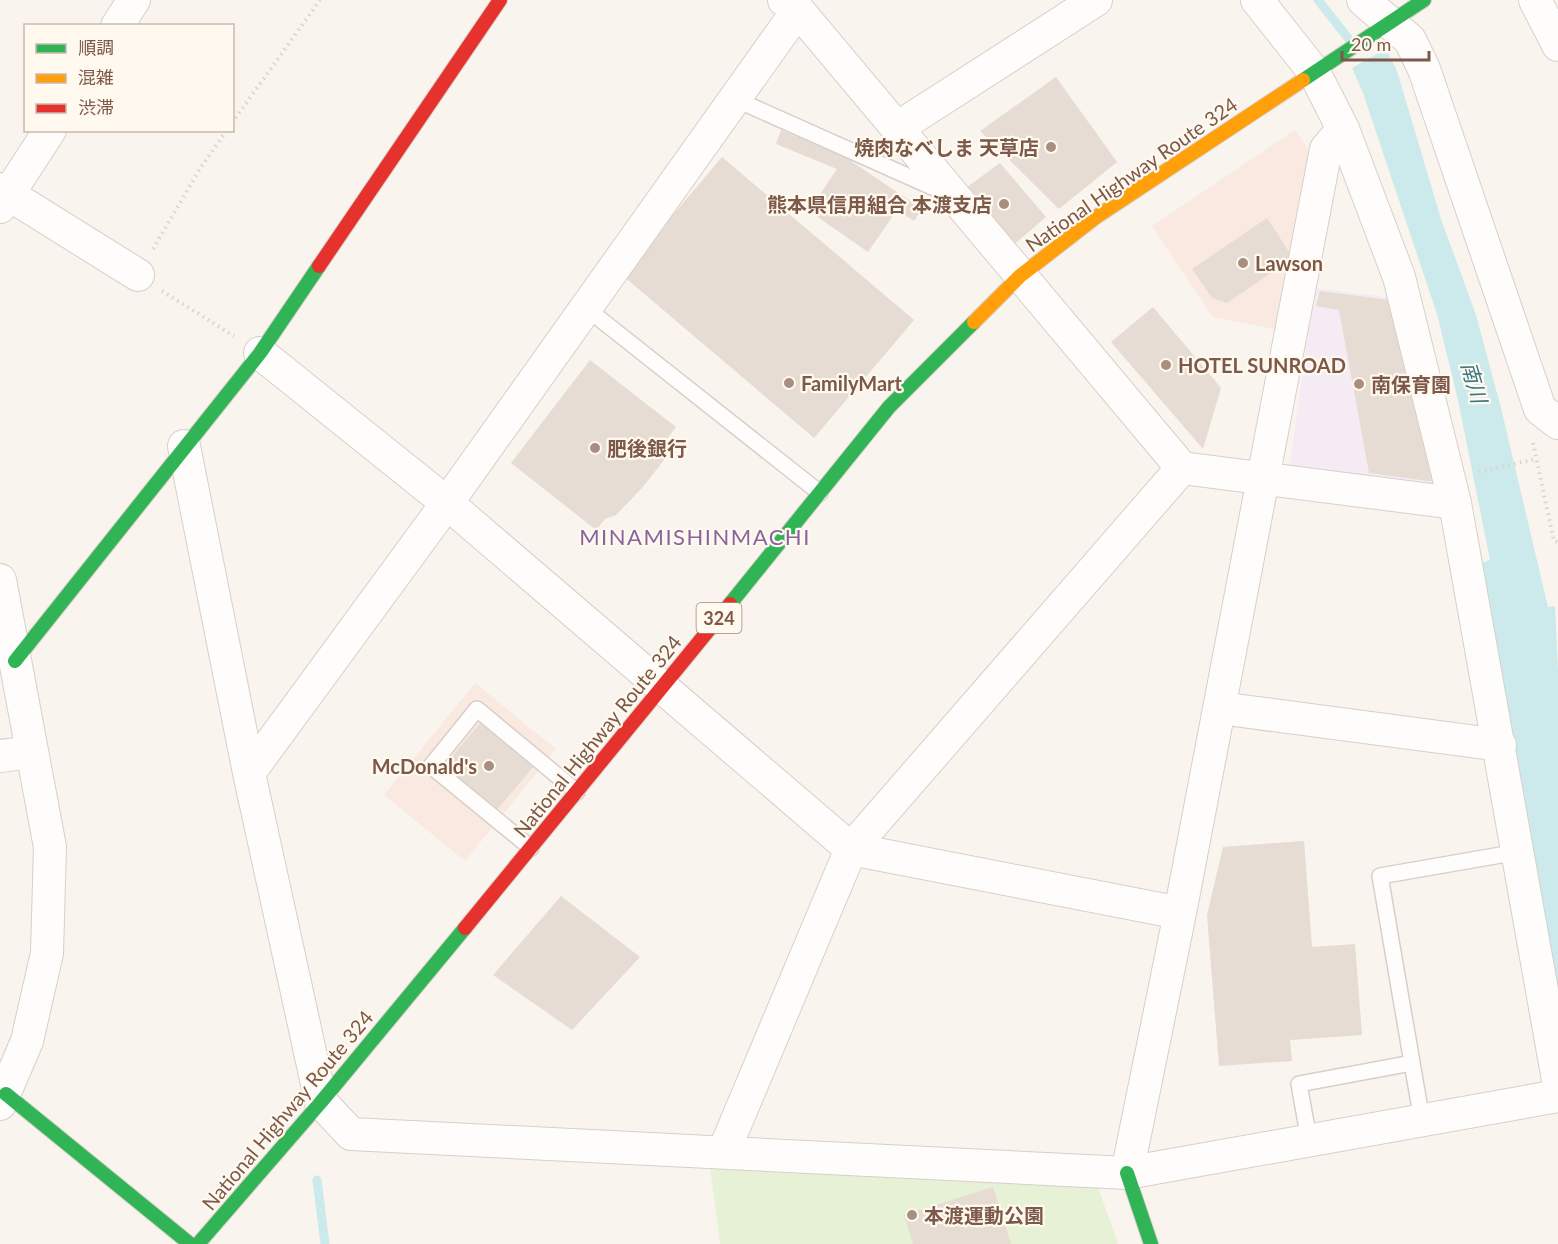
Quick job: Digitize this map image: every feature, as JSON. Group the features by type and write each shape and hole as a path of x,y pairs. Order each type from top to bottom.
{"main road":[{"path":"15,661 260,353 500,0"},
{"name":"National Highway Route 324","path":"198,1244 321,1102 531,848 889,407 1020,276 1096,217 1424,0"},
{"path":"3,1099 190,1244"},
{"path":"1127,1173 1151,1244"}],"street":[{"path":"118,24 134,0"},
{"path":"897,128 1096,0"},
{"path":"1257,0 1319,68 1399,277 1455,503 1558,1080"},
{"path":"1363,0 1382,27 1410,40 1424,69 1549,416"},
{"path":"1535,0 1558,45"},
{"path":"249,773 447,503 735,99 791,5 1182,468 1455,503"},
{"path":"1127,1173 1180,913 1326,149 1343,129"},
{"path":"49,132 3,196 138,275"},
{"path":"260,353 447,503 664,686 851,849 1180,913"},
{"path":"184,446 249,773 321,1102 351,1134 1127,1173 1558,1096"},
{"path":"724,1151 851,849 1182,468"},
{"path":"0,580 50,847 47,953 27,1041 3,1099"},
{"path":"1219,708 1500,745"},
{"path":"0,756 32,753"}],"lane":[{"path":"735,99 954,197"},
{"path":"585,308 820,492"},
{"path":"531,848 431,766 477,709 577,792"},
{"path":"1422,1120 1380,876 1518,852"},
{"path":"1309,1140 1299,1084 1412,1063"}],"path":[{"path":"234,120 320,0"},
{"path":"226,132 201,167 138,275 260,353"},
{"path":"1549,416 1527,415 1554,541 1558,542"},
{"path":"1470,474 1536,459"}],"shaded area":[{"path":"1295,130 1315,159 1285,331 1213,317 1152,226"},
{"name":"南保育園","path":"1315,288 1394,298 1444,490 1289,469"},
{"path":"475,683 556,749 465,861 384,795"}],"green space":[{"name":"本渡運動公園","path":"710,1167 1098,1187 1118,1244 720,1244"}],"water":[{"path":"1386,49 1397,71 1441,219 1476,315 1501,408 1548,607 1555,606 1558,670 1558,987 1482,563 1490,560 1458,400 1437,314 1363,93 1352,68"}],"building":[{"name":"焼肉なべしま 天草店","path":"1056,77 1117,162 1059,209 980,131"},
{"path":"781,130 845,157 922,209 914,221 897,210 868,252 809,211 837,169 776,144"},
{"path":"722,157 914,320 814,438 622,275"},
{"name":"熊本県信用組合 本渡支店","path":"1000,163 1046,217 1011,247 963,190"},
{"name":"Lawson","path":"1267,218 1293,258 1227,303 1212,298 1192,269"},
{"path":"1320,291 1390,300 1436,482 1369,473 1339,310 1316,306"},
{"name":"HOTEL SUNROAD","path":"1153,307 1221,388 1203,449 1111,342"},
{"name":"肥後銀行","path":"590,360 676,427 666,440 668,455 642,488 616,515 605,519 596,530 511,463"},
{"name":"McDonald's","path":"481,722 533,767 496,811 444,766"},
{"path":"1304,841 1312,947 1355,944 1362,1035 1290,1040 1292,1061 1219,1066 1207,915 1223,847"},
{"path":"561,896 640,957 572,1030 493,975"},
{"path":"993,1187 1011,1244 913,1244 904,1215"}],"waterway":[{"name":"南川","path":"1318,0 1352,43"},
{"path":"317,1180 325,1244"}],"traffic: fast":[{"path":"1303,80 1424,0"},
{"path":"15,661 260,353 319,266"},
{"path":"730,604 889,407 974,322"},
{"path":"198,1244 321,1102 465,928"},
{"path":"6,1094 190,1244"},
{"path":"1127,1173 1151,1244"}],"traffic: slow":[{"path":"974,322 1020,276 1096,217 1303,80"}],"traffic: jam":[{"path":"319,266 500,0"},
{"path":"465,928 730,604"}],"place":[{"name":"焼肉なべしま 天草店","path":"1051,147"},
{"name":"熊本県信用組合 本渡支店","path":"1004,204"},
{"name":"Lawson","path":"1243,263"},
{"name":"HOTEL SUNROAD","path":"1166,365"},
{"name":"FamilyMart","path":"789,383"},
{"name":"南保育園","path":"1359,384"},
{"name":"肥後銀行","path":"595,448"},
{"name":"McDonald's","path":"489,766"},
{"name":"本渡運動公園","path":"912,1215"}],"district":[{"name":"MINAMISHINMACHI","path":"695,536"}]}
